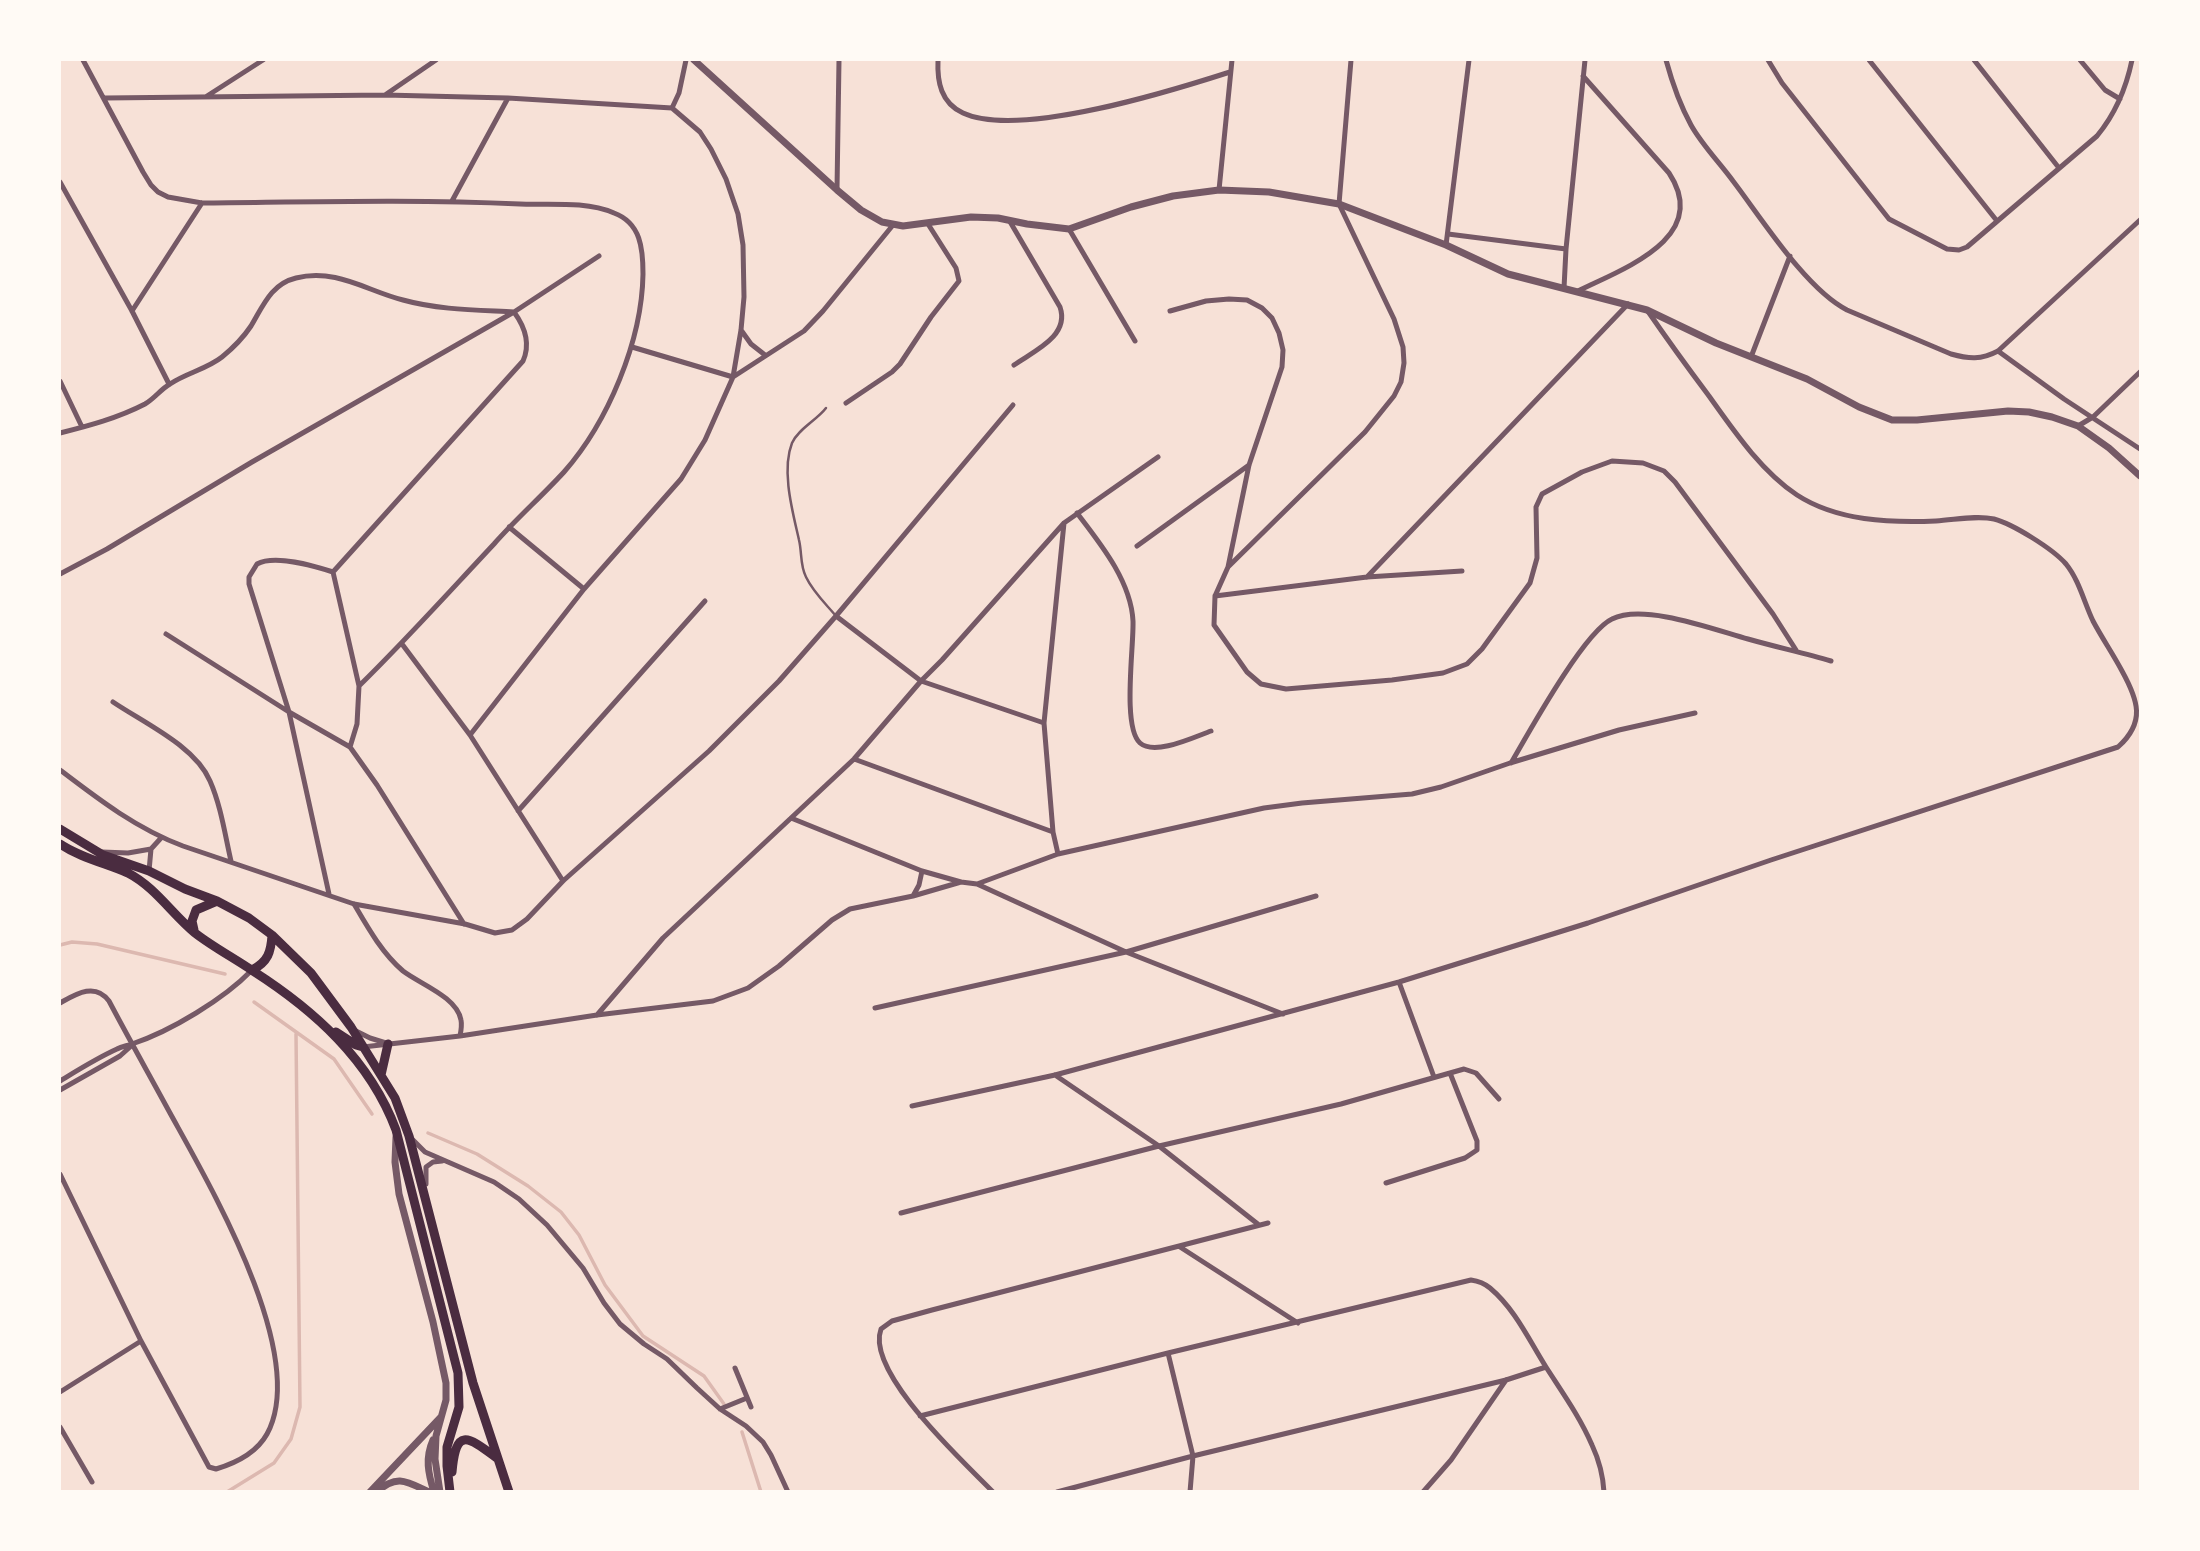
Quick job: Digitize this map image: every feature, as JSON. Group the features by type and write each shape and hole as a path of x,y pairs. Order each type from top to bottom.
{"highway":[{"path":"60,829 94,851 149,871 249,918 272,935 310,973 351,1027 396,1098 409,1136 473,1382 509,1492"},
{"path":"60,845 72,853 129,874 156,894 195,933 363,1048"},
{"path":"195,933 192,921 196,910 217,901"},
{"path":"252,970 267,960 272,946 272,935"},
{"path":"324,1023 372,1080 396,1129 458,1373 459,1407 447,1447 451,1492"},
{"path":"381,1075 390,1044"},
{"path":"451,1492 454,1452 458,1442 472,1441 499,1459"}],"street":[{"path":"83,60 143,173 158,192 180,201 452,201 601,209 628,220 634,226 643,257 641,298 632,347 615,394 593,431 565,470 402,644 359,686"},
{"path":"207,96 263,60"},
{"path":"385,95 436,60"},
{"path":"672,108 679,93 686,60"},
{"path":"694,60 836,190 861,210 882,222 893,225 929,224 971,217 1069,229 1131,207 1173,196 1219,190 1269,192 1339,204 1446,245 1508,274 1647,310 1716,343 1807,379 1859,407 1892,420 1995,412 2029,412 2052,417 2078,426 2109,448 2140,476"},
{"path":"836,190 839,60"},
{"path":"938,60 939,89 948,102 963,113 1013,122 1071,114 1164,94 1230,72"},
{"path":"1219,190 1231,60"},
{"path":"1228,567 1365,432 1385,410 1401,382 1404,363 1394,319 1339,204 1351,60"},
{"path":"1446,245 1469,60"},
{"path":"1564,288 1585,60"},
{"path":"1666,60 1692,126 1790,256 1824,294 1847,310 1967,358 1987,358 1998,351 2140,220"},
{"path":"1768,60 1782,83 1889,219 1955,250 1967,247 2097,136 2120,99 2132,60"},
{"path":"1868,60 1997,222"},
{"path":"1974,60 2059,168"},
{"path":"2080,60 2105,90 2120,99"},
{"path":"1578,291 1647,256 1661,246 1675,224 1680,210 1680,196 1669,173 1583,76"},
{"path":"105,98 385,95 508,98 672,108 700,132 711,149 726,179 738,214 743,245 745,268 741,330 733,377 705,440 681,479 584,589 470,735"},
{"path":"452,201 508,98"},
{"path":"60,182 132,311 169,384"},
{"path":"132,311 202,203"},
{"path":"1009,220 1060,307 1063,317 1058,333 1014,365"},
{"path":"846,403 900,364 959,281 956,268 929,224"},
{"path":"733,377 804,331 893,225"},
{"path":"1069,229 1135,341"},
{"path":"1448,234 1566,249"},
{"path":"60,574 514,312 599,256"},
{"path":"1751,357 1790,256"},
{"path":"60,433 112,418 147,403 169,384 219,359 238,343 271,293 278,286 299,277 335,276 402,300 427,305 514,312"},
{"path":"1170,311 1206,301 1247,300 1262,308 1272,318 1281,341 1282,367 1250,465 1228,567 1215,596 1214,625 1247,672 1261,684 1286,689 1392,680 1443,673 1467,664 1482,649 1530,583 1537,558 1535,515 1538,499 1557,485 1612,461 1643,463 1664,471 1675,482 1773,614 1796,650"},
{"path":"1367,577 1629,304"},
{"path":"912,1106 1055,1075 1399,982 1588,923 1771,860 2118,747 2132,732 2137,709 2136,700 2093,620 2079,586 2068,566 2058,555 1996,520 1881,520 1842,514 1818,506 1796,494 1758,459 1647,310"},
{"path":"332,572 523,361 527,347 526,338 514,312"},
{"path":"741,330 751,344 765,355"},
{"path":"632,347 733,377"},
{"path":"1998,351 2140,449"},
{"path":"2078,426 2093,417 2140,372"},
{"path":"60,381 82,427"},
{"path":"60,770 131,821 160,838 354,904 465,924 495,933 512,930 709,751 779,681 1013,405"},
{"path":"597,1015 663,938 855,759 921,681 1064,523 1158,457"},
{"path":"1137,546 1250,465"},
{"path":"1076,513 1116,571 1131,603 1133,620 1130,696 1134,735 1140,743 1156,748 1212,731"},
{"path":"1058,854 1053,832 1044,723 1064,523"},
{"path":"509,527 584,589"},
{"path":"329,894 289,712 250,591 249,577 257,564 270,560 304,564 332,572"},
{"path":"1215,596 1367,577 1462,571"},
{"path":"332,572 359,686 357,724 350,747"},
{"path":"518,811 705,601"},
{"path":"1510,763 1582,651 1599,629 1611,619 1625,615 1677,619 1831,661"},
{"path":"836,616 921,681 1044,723"},
{"path":"166,634 350,747 465,924"},
{"path":"402,644 470,735 563,881"},
{"path":"113,702 185,749 204,770 213,789 231,862"},
{"path":"976,884 1058,854 1264,808 1412,794 1619,730 1695,713"},
{"path":"855,759 1053,832"},
{"path":"791,818 922,871 961,883 976,884 1126,952 1283,1015"},
{"path":"149,871 151,849 160,838"},
{"path":"94,851 128,853 151,849"},
{"path":"913,896 922,871"},
{"path":"363,1048 713,1001 748,988 779,967 839,914 850,909 961,883"},
{"path":"875,1008 1126,952 1316,896"},
{"path":"354,904 370,931 403,970 450,1001 458,1010 461,1020 460,1036"},
{"path":"60,1081 119,1047 163,1030 227,994 252,970"},
{"path":"1399,982 1434,1077"},
{"path":"60,1003 84,990 99,992 109,1001 220,1204 254,1285 272,1340 278,1380 275,1411 260,1446 216,1469 208,1465 141,1341 60,1174"},
{"path":"351,1027 370,1038 390,1044"},
{"path":"60,1090 120,1056 132,1044"},
{"path":"901,1213 1159,1146 1341,1104 1464,1069 1476,1073 1499,1099"},
{"path":"1386,1183 1465,1158 1477,1150 1477,1141 1450,1073"},
{"path":"1055,1075 1159,1146 1259,1225"},
{"path":"396,1129 398,1194 433,1322 446,1384 446,1399 427,1463 432,1492"},
{"path":"409,1136 425,1152 494,1182 519,1199 566,1245 620,1324 667,1359 720,1409 746,1426 763,1442 788,1492"},
{"path":"435,1231 424,1172 433,1162 445,1161"},
{"path":"993,1492 920,1416 904,1395 889,1370 880,1347 881,1329 892,1321 1268,1223"},
{"path":"1180,1247 1298,1323"},
{"path":"920,1416 1459,1282 1479,1282 1507,1305 1592,1444 1604,1492"},
{"path":"60,1392 141,1341"},
{"path":"1168,1353 1193,1456 1190,1492"},
{"path":"1057,1492 1506,1380 1546,1367"},
{"path":"735,1368 751,1407"},
{"path":"1423,1492 1451,1460 1506,1380"},
{"path":"720,1409 747,1398"},
{"path":"370,1492 441,1416"},
{"path":"60,1427 92,1482"},
{"path":"436,1436 435,1459 440,1492"},
{"path":"377,1492 385,1484 397,1480 407,1481 432,1492"}],"lane":[{"path":"826,408 793,440 789,459 789,492 792,516 800,541 803,570 817,594 836,616"}],"waterway":[{"path":"60,945 72,942 97,944 225,974"},
{"path":"254,1002 334,1059 372,1114"},
{"path":"227,1492 274,1463 291,1439 300,1407 296,1034"},
{"path":"428,1133 477,1154 528,1186 561,1212 579,1235 605,1285 643,1336 704,1376 724,1404"},
{"path":"742,1432 761,1492"}]}
